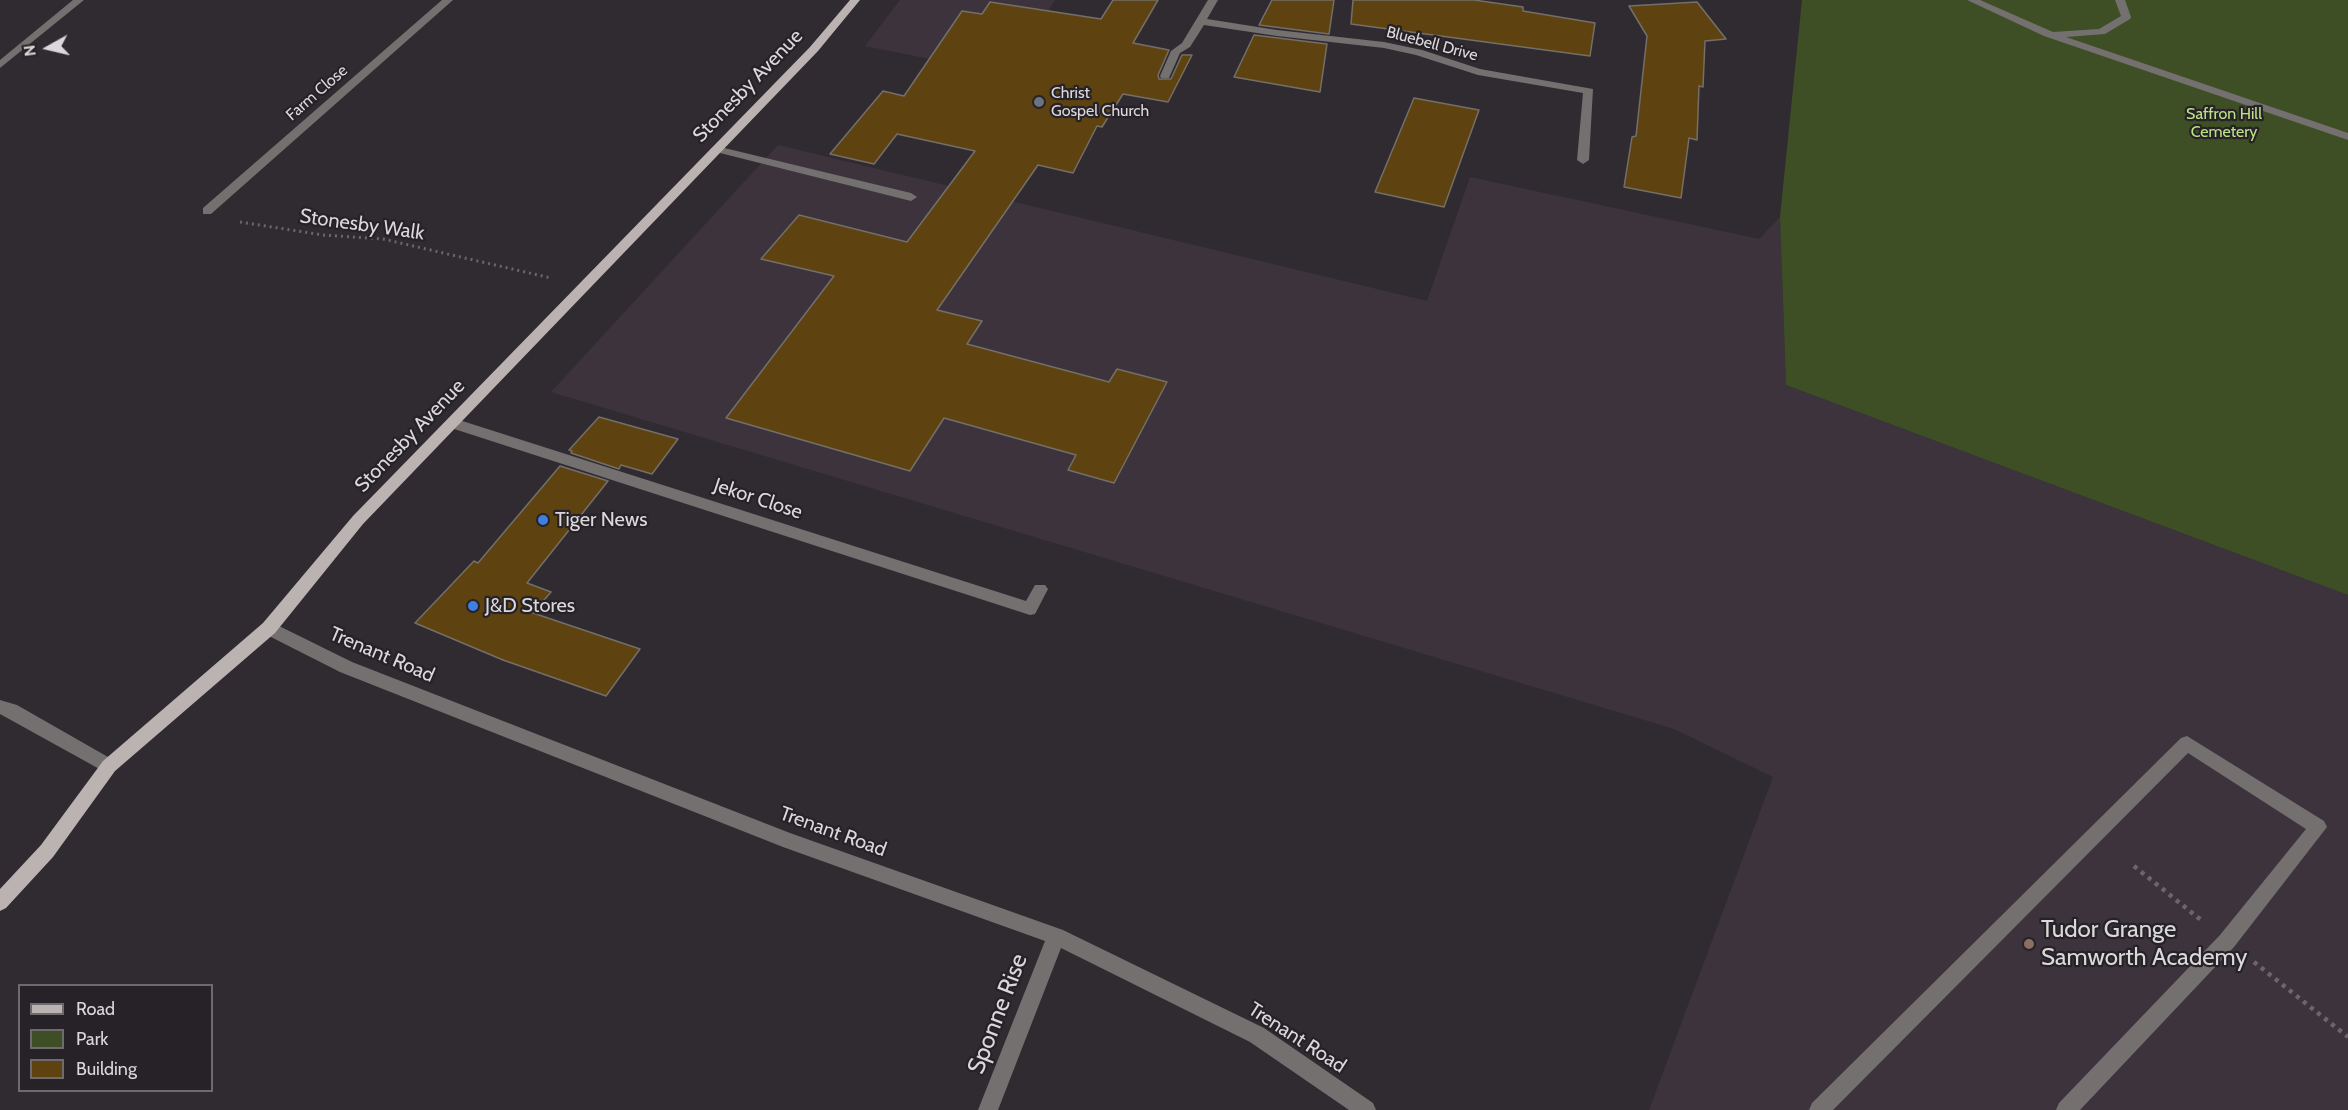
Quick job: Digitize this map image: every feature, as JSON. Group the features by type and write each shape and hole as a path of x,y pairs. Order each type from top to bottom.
{"main road":[{"name":"Stonesby Avenue","path":"0,902 47,851 109,766 269,628 358,520 814,49 855,0"}],"street":[{"path":"0,65 79,0"},
{"name":"Farm Close","path":"207,211 448,0"},
{"path":"1165,76 1176,51 1186,45 1213,0"},
{"path":"1972,0 2048,34 2348,137"},
{"path":"2048,34 2101,32 2126,17 2120,0"},
{"name":"Bluebell Drive","path":"1201,21 1277,33 1384,45 1489,74 1589,91 1586,121 1588,133 1583,160"},
{"path":"716,149 911,197"},
{"name":"Jekor Close","path":"453,423 1030,609 1040,589"},
{"name":"Trenant Road","path":"269,628 368,676 789,841 1056,936 1257,1035 1366,1110"},
{"path":"0,708 11,710 109,766"},
{"path":"1819,1110 2187,743 2318,827 2227,940 2066,1110"},
{"name":"Sponne Rise","path":"988,1110 1056,936"}],"path":[{"name":"Stonesby Walk","path":"207,211 242,223 322,235 383,239 584,286"}],"shaded area":[{"path":"900,0 1055,0 1009,75 865,46"},
{"path":"778,145 1427,301 1470,177 1759,239 1780,217 1786,385 2348,595 2348,1110 1649,1110 1773,777 1674,729 551,392"}],"green space":[{"name":"Saffron Hill Cemetery","path":"1802,0 2348,0 2348,595 1786,385 1780,217"}],"building":[{"path":"1113,0 1158,0 1133,43 1169,50 1158,75 1159,79 1171,79 1182,55 1192,55 1168,102 1123,94 1102,127 1097,126 1073,173 1038,165 937,310 982,321 967,344 1109,382 1117,369 1167,382 1114,483 1068,470 1076,455 944,418 910,471 726,418 834,276 761,259 799,215 907,242 975,151 897,134 874,164 830,154 883,91 904,96 962,11 982,14 990,2 1101,19"},
{"path":"1272,0 1334,0 1329,34 1259,25"},
{"path":"1353,0 1474,0 1523,7 1523,11 1595,23 1590,56 1351,24"},
{"path":"1697,2 1726,39 1705,41 1703,87 1699,86 1697,140 1689,138 1681,198 1624,187 1632,137 1636,136 1647,36 1629,6"},
{"path":"1254,35 1327,44 1320,92 1234,77"},
{"path":"1414,98 1479,110 1444,207 1375,192"},
{"path":"599,417 678,439 652,474 621,465 619,469 571,453 572,451 569,450"},
{"path":"560,466 608,481 527,583 551,592 533,613 640,649 606,696 503,660 415,623 474,561 478,563"}],"place":[{"name":"Christ Gospel Church","path":"1039,102"},
{"name":"Tiger News","path":"543,520"},
{"name":"J&D Stores","path":"473,606"},
{"name":"Tudor Grange Samworth Academy","path":"2029,944"}]}
